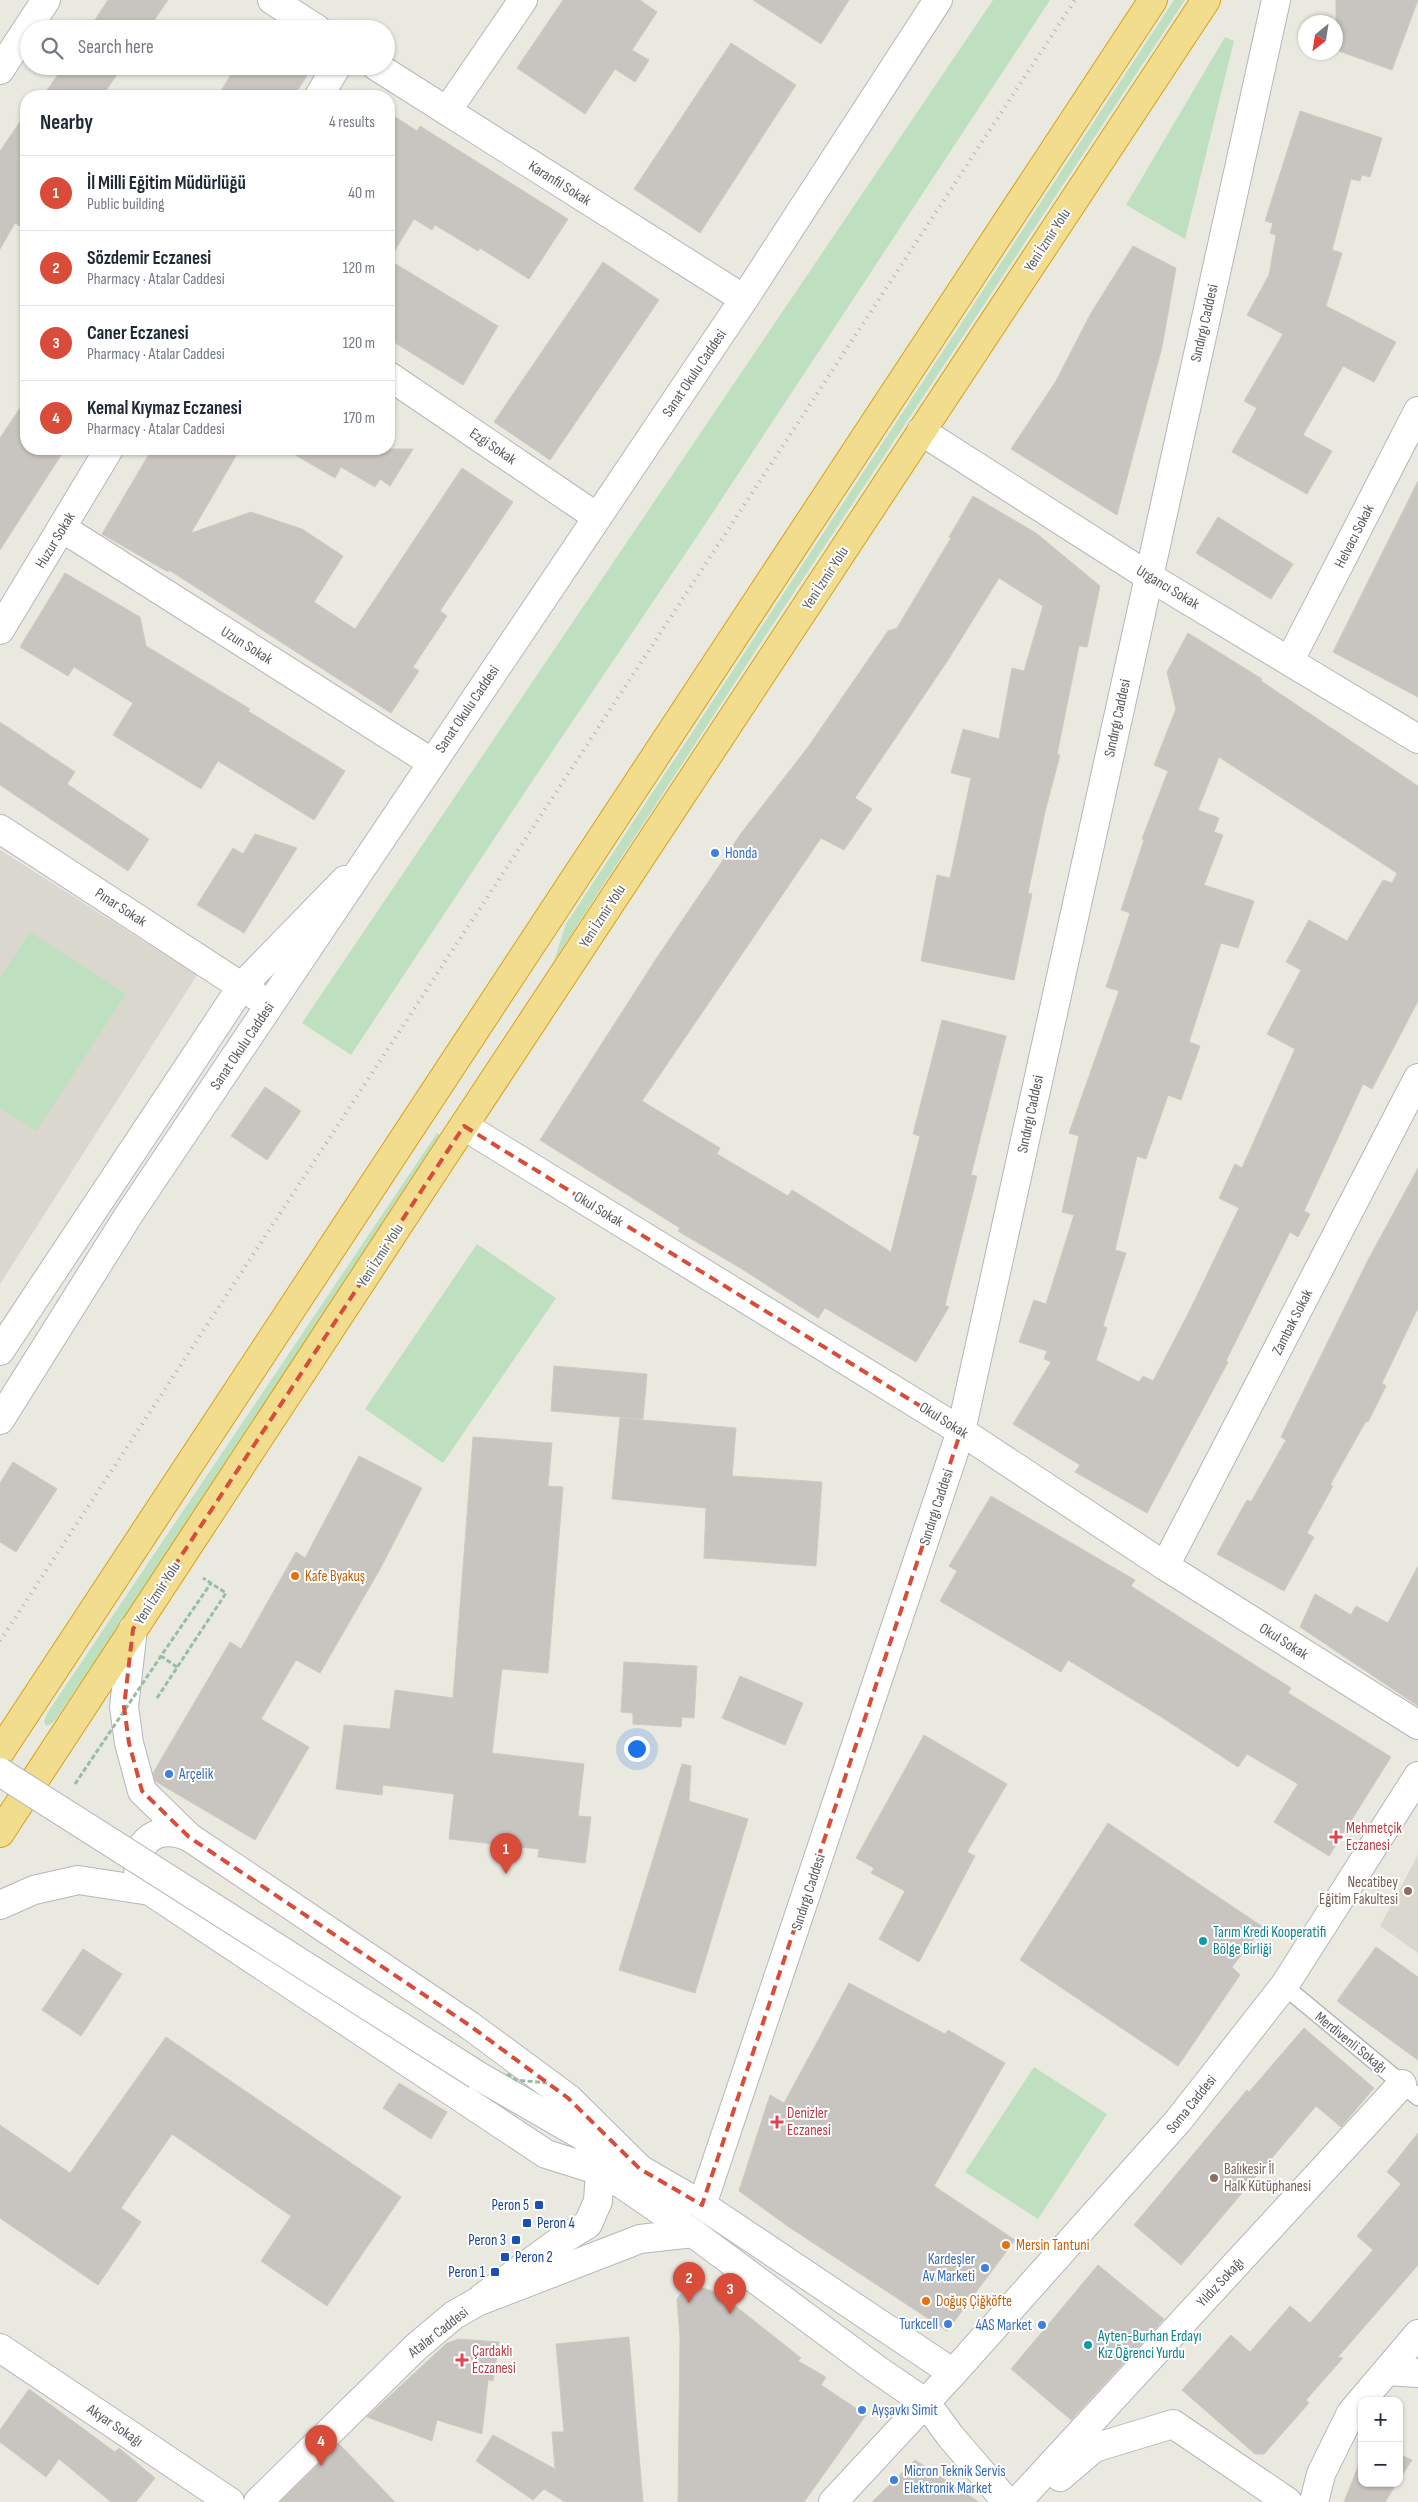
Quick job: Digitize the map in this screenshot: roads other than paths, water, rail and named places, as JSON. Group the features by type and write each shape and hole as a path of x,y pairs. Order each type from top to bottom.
{"highway":[{"path":"0,1752 1153,0"},
{"name":"Yeni İzmir Yolu","path":"0,1833 133,1628 1206,0"},
{"path":"427,1103 464,1126"}],"street":[{"path":"33,20 46,0"},
{"path":"272,0 303,20"},
{"path":"447,111 523,0"},
{"name":"Sanat Okulu Caddesi","path":"0,1420 128,1216 431,762 744,299 938,0"},
{"name":"Sındırgı Caddesi","path":"702,2205 961,1431 1276,0"},
{"path":"0,70 20,40"},
{"path":"323,90 332,75"},
{"name":"Karanfil Sokak","path":"390,75 744,299"},
{"name":"Ezgi Sokak","path":"395,380 597,517"},
{"name":"Helvacı Sokak","path":"1290,660 1418,411"},
{"name":"Urgancı Sokak","path":"921,431 1148,576 1418,738"},
{"name":"Huzur Sokak","path":"0,630 106,455"},
{"name":"Uzun Sokak","path":"62,528 431,762"},
{"name":"Pınar Sokak","path":"0,828 270,1005"},
{"path":"0,1351 242,986 366,859"},
{"name":"Zambak Sokak","path":"1165,1566 1418,1078"},
{"name":"Okul Sokak","path":"464,1126 961,1431 1165,1566 1418,1725"},
{"path":"133,1628 124,1707 129,1743 142,1791 189,1837"},
{"path":"0,1772 478,2075 702,2205 953,2373"},
{"name":"Soma Caddesi","path":"834,2502 926,2403 1178,2121 1284,1986 1418,1776"},
{"path":"600,2171 546,2154 150,1891 142,1882 138,1872 137,1860 140,1849 147,1840 156,1834 179,1832 189,1837 469,2025 568,2098 640,2169"},
{"path":"0,1905 34,1890 78,1880 150,1891"},
{"path":"478,2075 600,2171 693,2233 875,2368 926,2403 951,2437 1008,2502"},
{"name":"Yıldız Sokağı","path":"1016,2502 1410,2090"},
{"path":"477,2302 502,2281 588,2224 598,2201 600,2171"},
{"name":"Atalar Caddesi","path":"269,2498 416,2347 454,2315 477,2302 640,2239 693,2233"},
{"path":"1314,2502 1320,2474 1350,2413 1418,2334"},
{"name":"Akyar Sokağı","path":"4,2358 230,2502"},
{"path":"1387,2370 1418,2374"},
{"path":"1026,2502 1036,2498 1094,2448 1173,2424 1288,2502"}],"lane":[{"name":"Merdivenli Sokağı","path":"1284,1986 1410,2090"}],"railway":[{"path":"0,1641 1075,0"}],"place":[{"name":"Honda","path":"715,853"},
{"name":"Kafe Byakuş","path":"295,1576"},
{"name":"Arçelik","path":"169,1774"},
{"name":"Mehmetçik Eczanesi","path":"1336,1837"},
{"name":"İl Milli Eğitim Müdürlüğü","path":"506,1874"},
{"name":"Necatibey Eğitim Fakultesi","path":"1408,1891"},
{"name":"Tarım Kredi Kooperatifi Bölge Birliği","path":"1203,1941"},
{"name":"Denizler Eczanesi","path":"777,2122"},
{"name":"Balıkesir İl Halk Kütüphanesi","path":"1214,2178"},
{"name":"Peron 5","path":"539,2205"},
{"name":"Peron 4","path":"527,2223"},
{"name":"Peron 3","path":"516,2240"},
{"name":"Mersin Tantuni","path":"1006,2245"},
{"name":"Peron 2","path":"505,2257"},
{"name":"Kardeşler Av Marketi","path":"985,2268"},
{"name":"Peron 1","path":"495,2272"},
{"name":"Doğuş Çiğköfte","path":"926,2301"},
{"name":"Sözdemir Eczanesi","path":"689,2303"},
{"name":"Caner Eczanesi","path":"730,2314"},
{"name":"Turkcell","path":"948,2324"},
{"name":"4AS Market","path":"1042,2325"},
{"name":"Ayten-Burhan Erdayı Kız Öğrenci Yurdu","path":"1088,2345"},
{"name":"Çardaklı Eczanesi","path":"462,2360"},
{"name":"Ayşavkı Simit","path":"862,2410"},
{"name":"Kemal Kıymaz Eczanesi","path":"321,2466"},
{"name":"Micron Teknik Servis Elektronik Market","path":"894,2480"}]}
